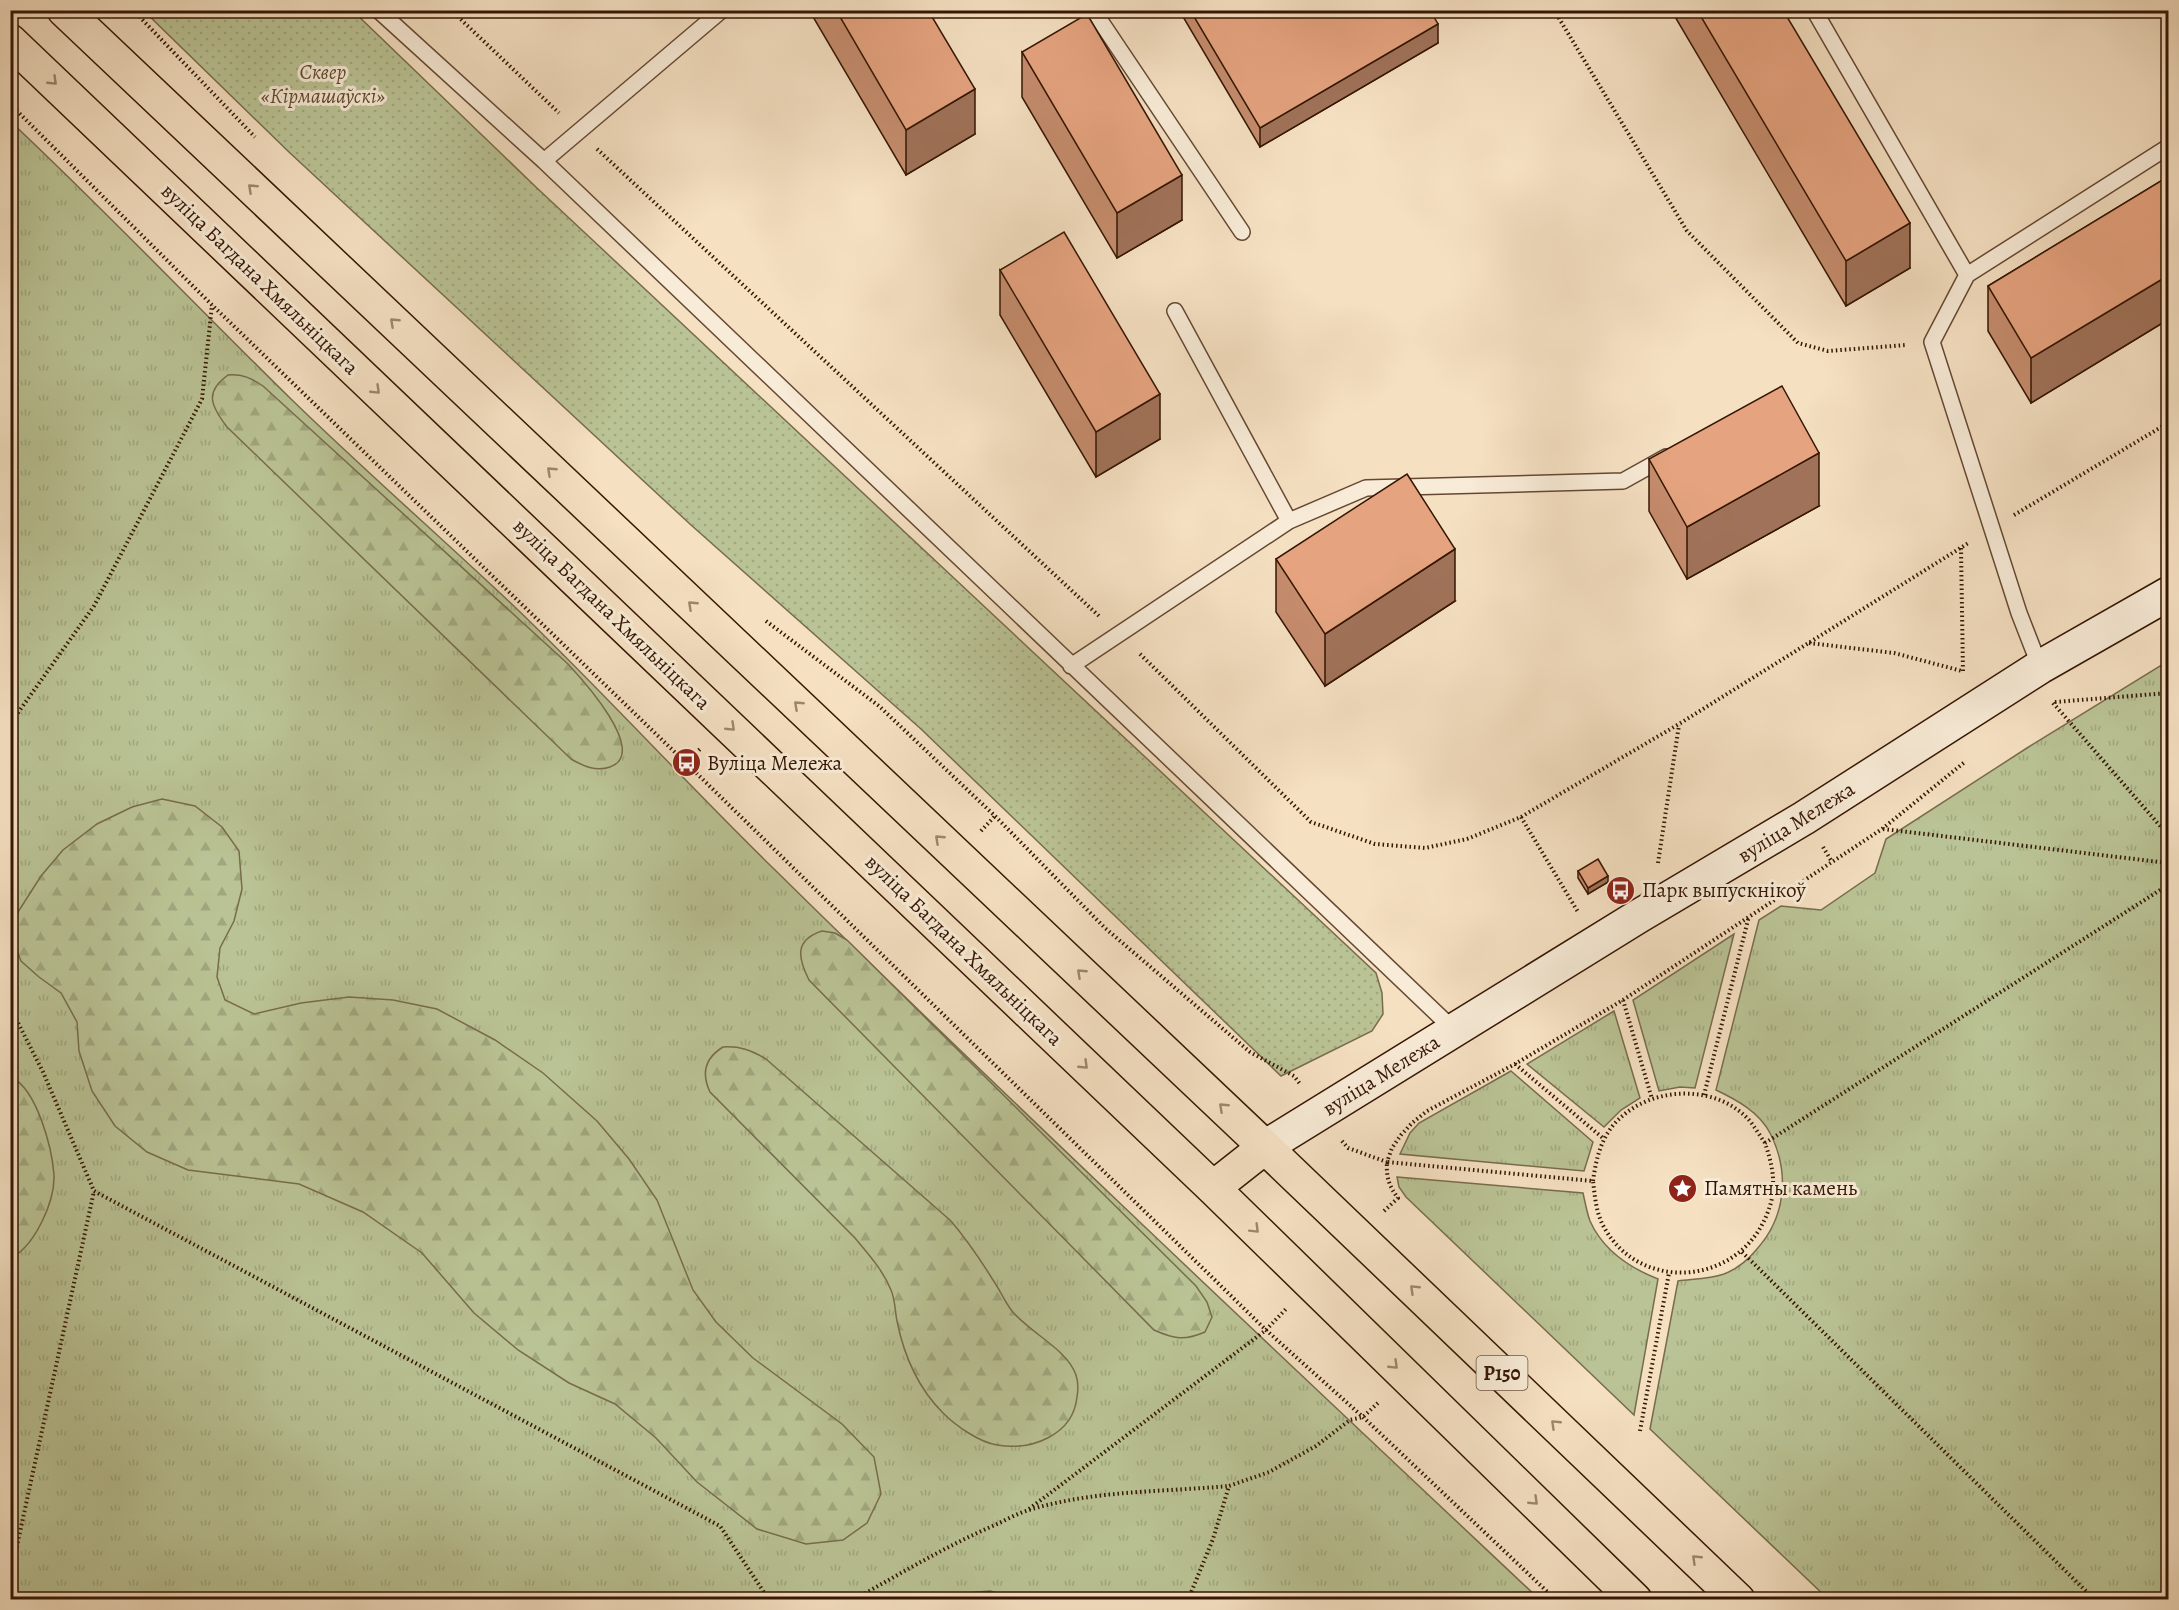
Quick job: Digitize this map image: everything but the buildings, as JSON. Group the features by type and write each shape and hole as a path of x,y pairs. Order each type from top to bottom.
{"main road":[{"path":"64,10 1265,1147"},
{"name":"вуліца Багдана Хмяльніцкага","path":"10,41 1213,1188 1635,1599"},
{"name":"вуліца Мележа","path":"1213,1188 1265,1147 1804,818 2040,668 2169,594"},
{"name":"Р150","path":"1265,1147 1738,1599"}],"lane":[{"path":"378,10 544,161 1454,1030"},
{"path":"544,161 722,10"},
{"path":"1093,10 1242,232"},
{"path":"1814,10 1967,275"},
{"path":"2040,668 2019,613 1932,342 1967,275 2169,147"},
{"path":"1175,311 1289,521"},
{"path":"1071,666 1289,521 1366,488 1623,481 1681,448"}],"path":[{"path":"133,10 260,142"},
{"path":"1554,10 1687,231 1798,343 1828,351 1932,342"},
{"path":"10,104 212,305 677,754 1266,1330 1363,1417 1556,1599"},
{"path":"10,724 94,606 202,399 212,305"},
{"path":"1961,548 1962,671 1968,681"},
{"path":"764,620 879,706 995,816 1106,928 1250,1052 1294,1076 1348,1148 1388,1162 1593,1180"},
{"path":"1808,643 1894,653 1962,671"},
{"path":"2052,702 2169,693"},
{"path":"2043,707 2062,696"},
{"path":"2052,702 2169,835"},
{"path":"1657,867 1679,724"},
{"path":"1384,1211 1398,1198 1389,1184 1387,1174 1392,1148 1412,1123 1428,1111 1515,1064 1623,1000 1882,829 1972,756"},
{"path":"1521,817 1580,914"},
{"path":"1882,829 2169,864"},
{"path":"1765,1143 2169,885"},
{"path":"1704,1095 1749,916"},
{"path":"1623,1000 1652,1099"},
{"path":"10,1006 43,1072 94,1191 10,1578"},
{"path":"1515,1064 1604,1139"},
{"path":"1678,1093 1704,1095 1726,1104 1749,1120 1765,1143 1772,1165 1774,1189 1768,1214 1757,1234 1742,1252 1722,1265 1699,1271 1669,1273 1644,1265 1620,1248 1605,1229 1596,1208 1593,1180 1596,1160 1604,1139 1616,1122 1632,1108 1652,1099 1678,1093"},
{"path":"94,1191 720,1526 769,1599"},
{"path":"1742,1252 2095,1599"},
{"path":"1640,1431 1669,1273"},
{"path":"1028,1510 1266,1330 1288,1307"},
{"path":"853,1599 970,1536 1028,1510 1094,1496 1229,1486 1269,1472 1316,1446 1350,1420 1363,1417 1405,1376"},
{"path":"1188,1599 1213,1539 1229,1486"}],"green space":[{"name":"Сквер «Кірмашаўскі»","path":"144,11 353,11 538,189 1376,973 1382,993 1383,1014 1372,1031 1281,1076 921,729 691,525 290,153"},
{"path":"10,121 291,399 518,610 742,837 963,1053 1539,1599 11,1599"},
{"path":"228,375 247,377 263,386 568,664 598,699 618,732 622,747 620,759 610,767 595,769 571,759 227,427 214,406 213,393 220,381"},
{"path":"2168,661 2168,1599 1828,1599 1650,1429 1678,1281 1718,1276 1738,1267 1754,1253 1767,1236 1779,1209 1782,1178 1776,1148 1770,1133 1754,1113 1716,1090 1759,920 1781,906 1821,910 1875,873 1886,839"},
{"path":"162,799 195,806 222,827 239,851 242,889 234,921 220,948 217,977 225,1000 254,1014 301,1003 349,997 393,1000 437,1009 495,1040 543,1073 597,1121 629,1159 657,1200 693,1290 716,1322 753,1358 842,1424 874,1457 881,1494 867,1523 843,1540 806,1544 757,1529 697,1482 656,1438 615,1404 569,1383 518,1350 474,1313 422,1253 363,1212 299,1184 188,1170 147,1152 115,1126 92,1091 79,1051 77,1022 61,993 21,961 13,940 18,912 41,876 63,850 97,824 132,807"},
{"path":"822,931 835,933 847,940 1196,1286 1207,1302 1212,1317 1205,1332 1179,1338 1154,1330 809,980 802,964 801,951 807,939"},
{"path":"1734,934 1695,1088 1680,1087 1659,1091 1633,1000"},
{"path":"1614,1011 1640,1098 1621,1110 1604,1127 1527,1064"},
{"path":"723,1047 745,1049 766,1059 951,1221 978,1257 1012,1311 1065,1357 1077,1377 1077,1397 1074,1410 1059,1430 1049,1438 1037,1442 1024,1445 997,1445 968,1433 948,1418 934,1403 913,1371 900,1334 892,1294 875,1262 855,1238 710,1092 705,1072 706,1066 712,1056"},
{"path":"1511,1071 1593,1142 1584,1171 1400,1154 1410,1133 1419,1123"},
{"path":"11,1077 20,1084 36,1106 50,1150 54,1175 51,1197 42,1222 28,1244 11,1258"},
{"path":"1397,1177 1583,1193 1590,1221 1602,1241 1618,1257 1658,1279 1634,1415 1406,1197 1399,1187"},
{"path":"990,1591 1018,1599 944,1599 966,1593"}],"place":[{"name":"Вуліца Мележа","path":"686,763"},
{"name":"Парк выпускнікоў","path":"1621,890"},
{"name":"Памятны камень","path":"1683,1188"}]}
